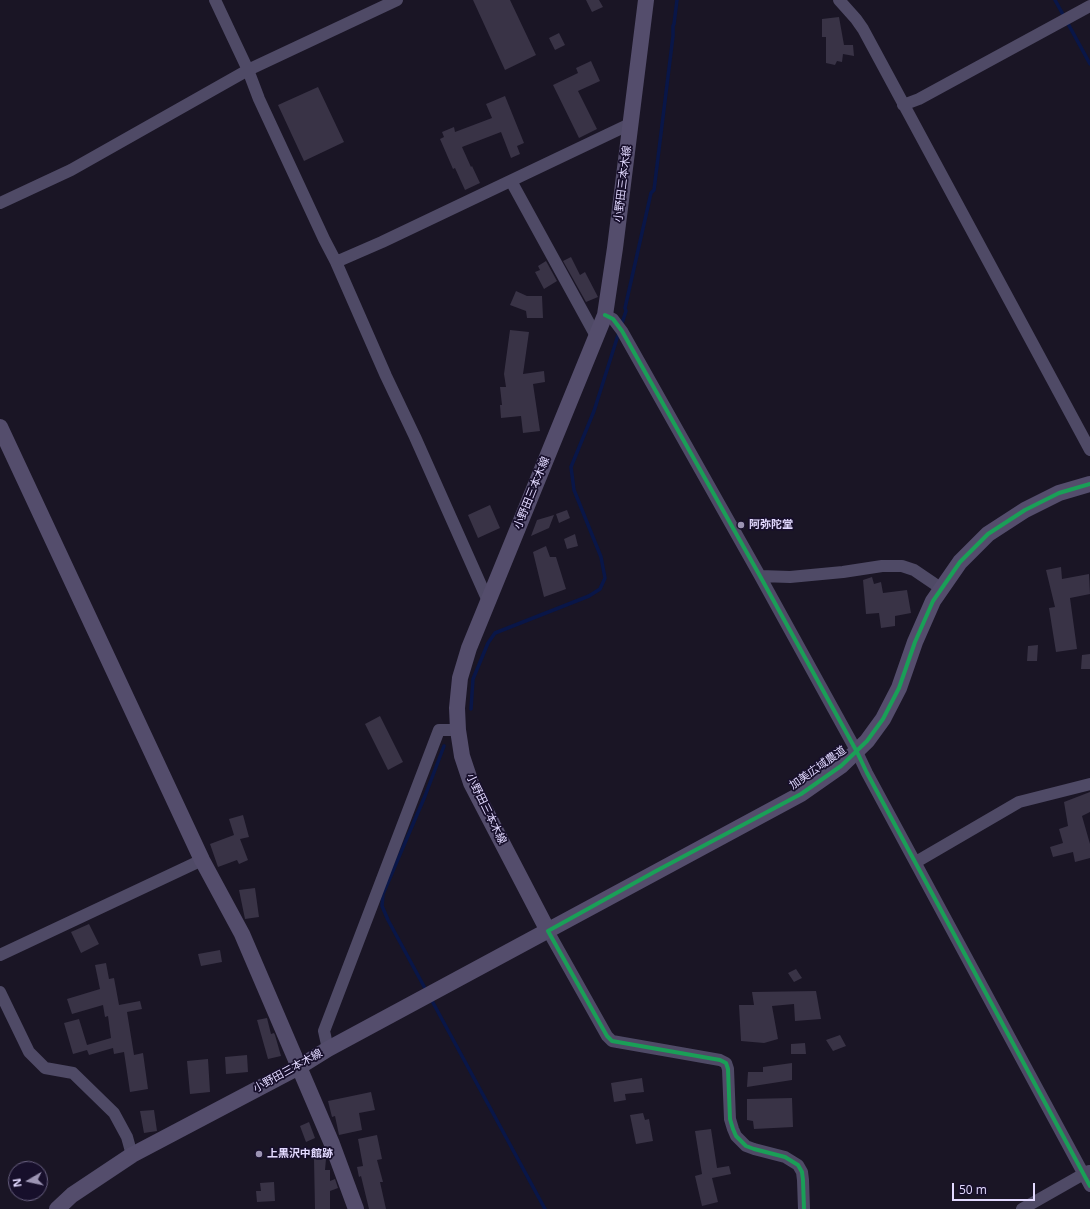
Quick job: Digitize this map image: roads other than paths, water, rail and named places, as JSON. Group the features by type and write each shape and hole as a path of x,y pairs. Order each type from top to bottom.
{"street":[{"path":"215,0 248,70 262,106 336,262 488,601"},
{"path":"0,203 71,170 248,70 396,0"},
{"name":"小野田三本木線","path":"57,1209 72,1195 132,1155 548,931 471,783 462,756 458,730 457,708 460,678 469,648 605,315 615,248 646,0"},
{"path":"839,0 863,29 1090,450"},
{"path":"903,105 919,99 1090,6"},
{"path":"336,262 382,242 630,124"},
{"path":"511,180 596,336"},
{"path":"605,315 613,319 622,331 760,576 1087,1172 1090,1186"},
{"path":"0,427 202,860 242,934 332,1144 356,1209"},
{"name":"加美広域農道","path":"548,931 656,871 801,794 841,766 867,741 883,719 899,688 915,642 933,601 960,562 988,534 1024,510 1060,494 1090,484"},
{"path":"760,576 790,577 843,572 882,566 902,566 914,570 942,589"},
{"path":"328,1049 324,1031 439,730 458,730"},
{"path":"916,862 1019,802 1090,784"},
{"path":"0,955 202,860"},
{"path":"548,931 607,1036 612,1041 720,1060 726,1063 728,1069 730,1119 736,1136 750,1148 785,1158 798,1165 802,1172 804,1209"},
{"path":"0,992 29,1052 45,1068 73,1073 114,1113 127,1137 132,1155"},
{"path":"1022,1209 1087,1172"}],"waterway":[{"path":"621,326 626,311 625,308 651,193 654,190 677,0"},
{"path":"1055,0 1090,64"},
{"path":"471,709 473,679 488,643 495,633 589,596 600,589 605,578 601,557 574,490 571,467 594,411 619,332"},
{"path":"427,992 382,906 383,894 425,796 444,746"},
{"path":"431,999 545,1209"}],"place":[{"name":"阿弥陀堂","path":"741,525"},
{"name":"上黒沢中館跡","path":"259,1154"}]}
